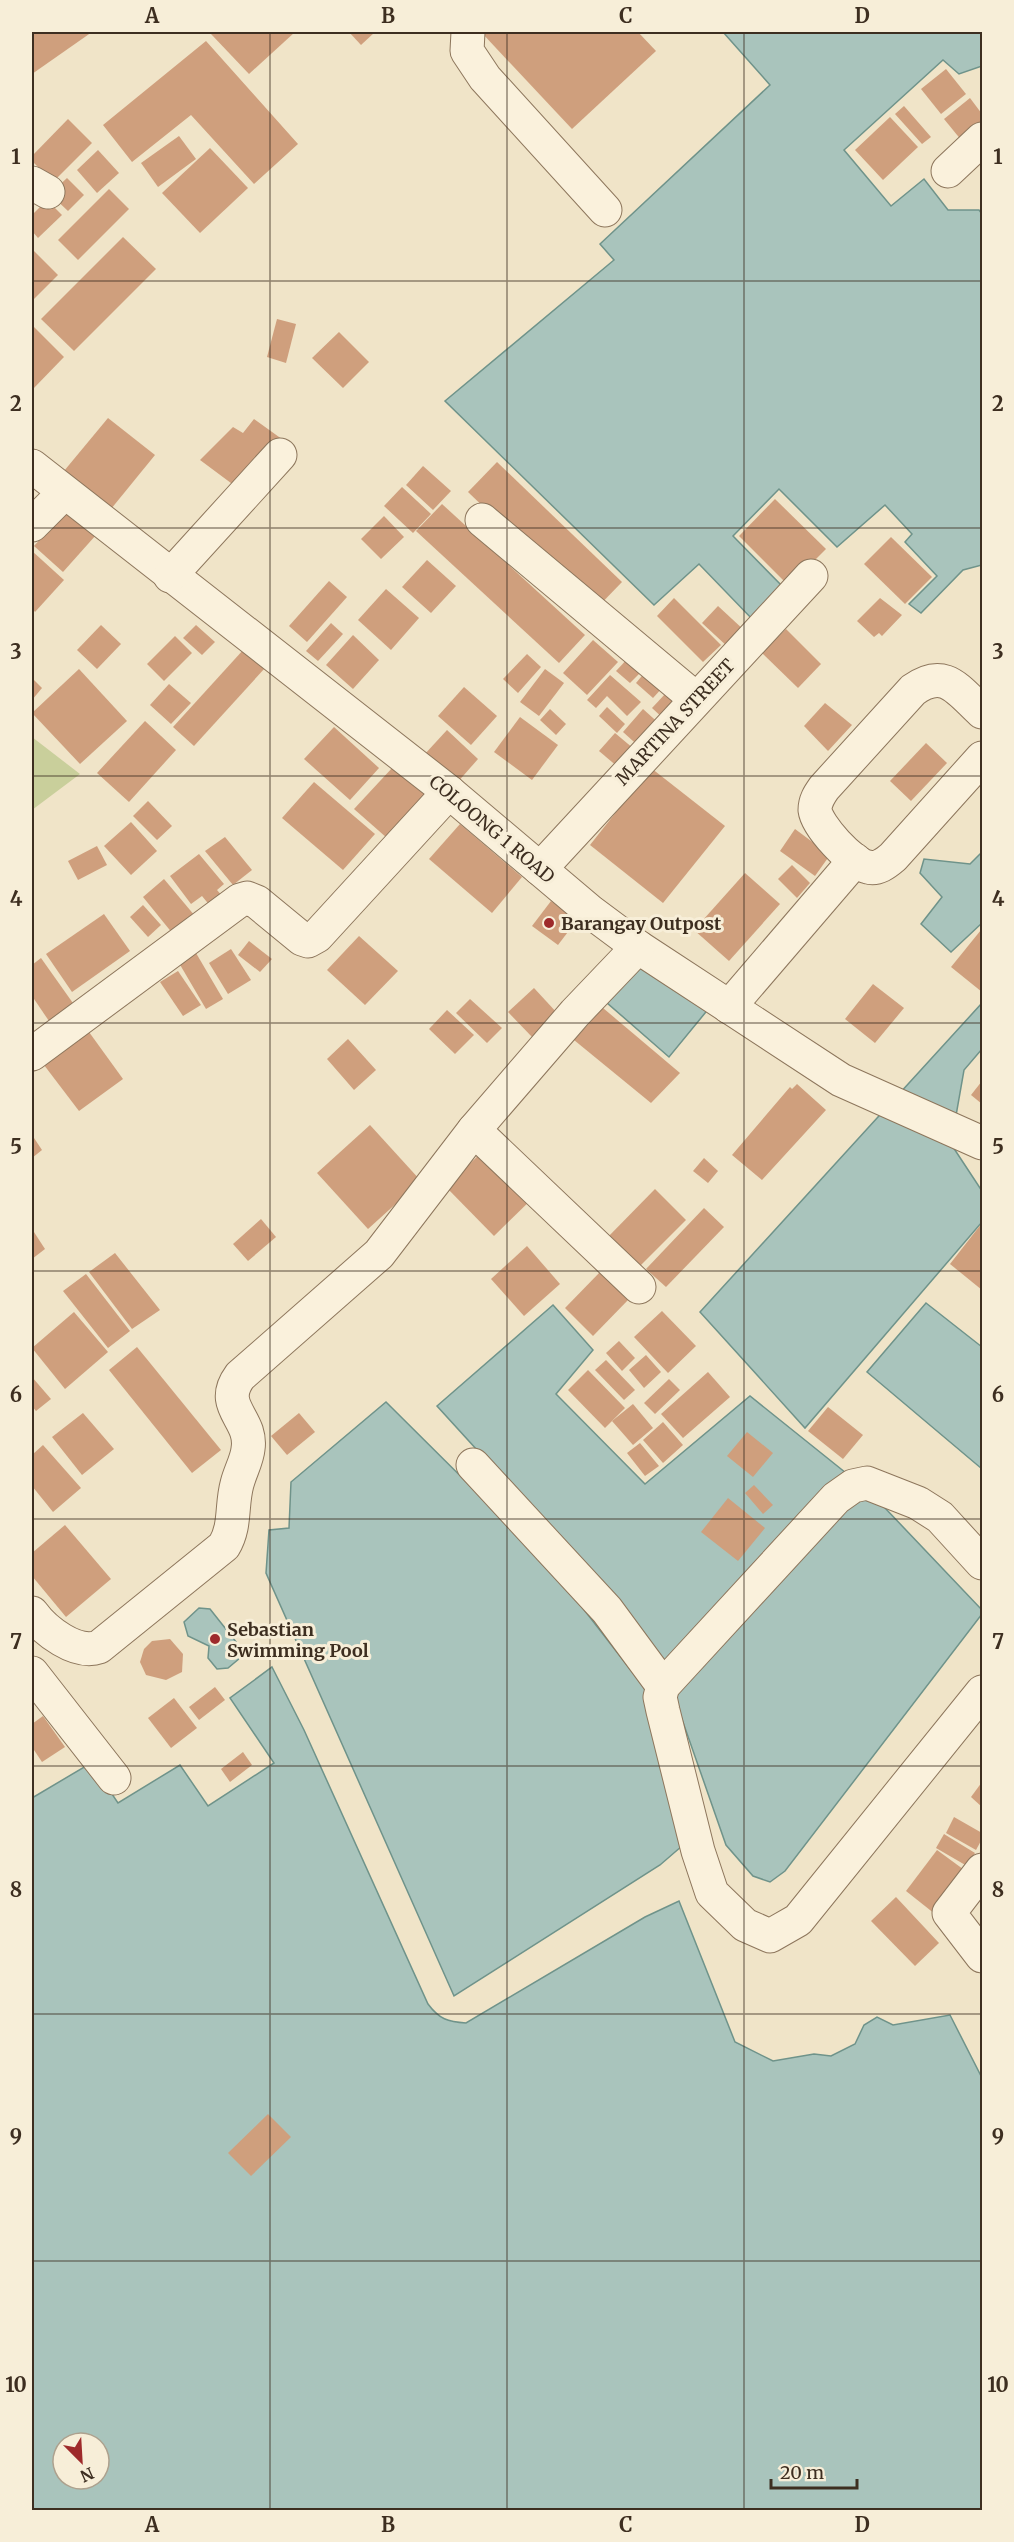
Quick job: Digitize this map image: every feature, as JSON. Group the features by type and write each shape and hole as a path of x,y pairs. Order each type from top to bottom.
{"street":[{"path":"468,32 467,51 485,78 605,210"},
{"path":"948,171 982,139"},
{"path":"170,576 280,455"},
{"name":"COLOONG 1 ROAD","path":"32,466 449,792 591,912 638,947 841,1080 971,1138"},
{"path":"32,525 64,493"},
{"path":"482,520 696,699"},
{"name":"MARTINA STREET","path":"540,868 811,576"},
{"path":"982,712 945,680 934,679 922,683 912,690 824,788 815,808 817,817 828,834 855,860 868,868 885,864 982,758"},
{"path":"32,1054 240,900 248,898 257,902 302,939 308,941 317,936 449,792"},
{"path":"729,1007 855,860"},
{"path":"32,1668 38,1621 84,1648 99,1647 224,1546 233,1526 236,1485 248,1448 248,1432 232,1400 231,1387 240,1376 378,1254 474,1130 575,1013 638,947"},
{"path":"474,1130 639,1287"},
{"path":"473,1465 607,1610 663,1686"},
{"path":"982,1563 940,1517 918,1503 867,1483 853,1486 836,1498 663,1686 660,1697 663,1711 698,1851 712,1893 745,1925 770,1936 798,1920 982,1692"},
{"path":"32,1673 114,1778"},
{"path":"982,1870 949,1913 982,1956"}],"green space":[{"path":"32,737 80,774 32,810"}],"water":[{"path":"723,32 982,32 982,66 959,74 943,60 844,150 891,206 924,179 948,210 979,210 982,214 982,565 963,570 921,613 909,604 937,576 905,542 912,534 885,505 837,547 779,489 733,536 785,589 754,621 699,564 654,605 445,401 614,260 600,244 770,85"},
{"path":"982,852 982,923 951,952 921,924 942,897 920,873 924,859 970,864"},
{"path":"635,956 710,1007 669,1057 606,1002"},
{"path":"982,1003 982,1049 964,1070 951,1144 982,1191 982,1222 805,1428 700,1312"},
{"path":"926,1303 982,1347 982,1469 867,1372"},
{"path":"553,1305 593,1350 556,1394 645,1484 750,1396 851,1477 655,1674 548,1528 437,1406"},
{"path":"386,1402 547,1562 644,1687 681,1824 682,1846 660,1865 454,1996 266,1573 269,1530 289,1528 291,1482"},
{"path":"866,1488 982,1610 982,1614 785,1871 770,1882 753,1876 726,1845 670,1685"},
{"name":"Sebastian Swimming Pool","path":"199,1608 210,1609 237,1643 240,1658 228,1668 217,1669 208,1658 209,1646 188,1636 184,1622"},
{"path":"272,1667 304,1730 428,2004 444,2019 466,2023 645,1917 679,1901 735,2042 773,2061 814,2054 831,2056 855,2044 864,2025 877,2017 893,2025 950,2015 982,2078 982,2510 32,2510 32,1798 91,1763 118,1803 180,1765 208,1806 274,1763 230,1698"}],"building":[{"path":"32,32 92,32 32,74"},
{"path":"213,32 295,32 249,74 211,34"},
{"path":"349,32 375,32 361,45"},
{"path":"481,32 638,32 656,51 572,129"},
{"path":"206,41 298,144 254,184 191,115 132,162 103,125"},
{"path":"946,69 966,94 941,114 921,89"},
{"path":"970,98 982,114 982,124 962,141 944,119"},
{"path":"904,106 931,137 922,144 895,114"},
{"path":"890,117 918,147 883,180 855,150"},
{"path":"68,119 92,143 53,182 32,161 32,156"},
{"path":"179,136 196,159 158,187 141,163"},
{"path":"210,148 248,188 200,233 162,193"},
{"path":"98,150 119,173 97,193 77,170"},
{"path":"67,178 84,195 68,211 50,194"},
{"path":"109,189 129,209 78,260 58,240"},
{"path":"47,200 62,215 38,238 32,231 32,215"},
{"path":"123,237 156,269 74,351 41,319"},
{"path":"32,249 58,275 32,301"},
{"path":"277,319 296,324 286,363 267,357"},
{"path":"32,325 64,357 32,390"},
{"path":"339,332 369,362 343,388 312,358"},
{"path":"108,418 155,455 111,509 64,471"},
{"path":"254,419 286,442 239,489 200,460 233,427 243,433"},
{"path":"497,462 622,582 593,612 468,492"},
{"path":"423,466 451,491 433,510 406,485"},
{"path":"402,487 431,514 413,533 384,506"},
{"path":"775,499 826,549 789,586 739,536"},
{"path":"442,504 585,635 559,663 416,531"},
{"path":"67,510 96,535 63,572 34,546"},
{"path":"384,516 404,537 381,559 361,539"},
{"path":"891,537 932,577 905,604 864,564"},
{"path":"32,551 64,580 35,612 32,608"},
{"path":"427,560 456,586 431,613 402,587"},
{"path":"329,581 347,597 307,642 289,626"},
{"path":"386,589 419,618 391,650 358,620"},
{"path":"674,598 721,645 703,662 657,616"},
{"path":"880,598 902,615 882,636 879,633 874,637 857,621"},
{"path":"718,606 745,631 729,648 702,623"},
{"path":"331,623 343,634 318,661 306,651"},
{"path":"101,625 121,644 97,669 77,650"},
{"path":"196,625 215,642 202,655 183,638"},
{"path":"786,629 821,664 798,688 762,653"},
{"path":"353,635 379,660 353,689 326,665"},
{"path":"175,636 192,653 164,681 147,664"},
{"path":"593,640 618,662 587,695 563,673"},
{"path":"244,649 265,668 194,746 173,727"},
{"path":"527,654 541,667 518,693 503,679"},
{"path":"630,656 644,669 630,683 616,671"},
{"path":"79,669 127,721 80,764 32,713"},
{"path":"545,669 564,683 539,716 520,702"},
{"path":"646,671 663,687 653,698 636,683"},
{"path":"610,675 641,702 627,716 607,696 596,708 587,700"},
{"path":"32,678 42,688 32,700"},
{"path":"169,684 191,703 171,724 150,705"},
{"path":"464,687 497,716 471,745 438,716"},
{"path":"666,693 679,705 665,720 652,708"},
{"path":"825,703 852,725 828,751 804,726"},
{"path":"607,707 625,724 617,733 599,716"},
{"path":"550,709 566,724 556,735 540,720"},
{"path":"643,709 663,727 643,750 623,732"},
{"path":"520,717 558,745 532,780 494,752"},
{"path":"145,721 176,750 129,802 97,773"},
{"path":"334,727 379,768 350,800 304,759"},
{"path":"447,730 478,759 456,784 424,755"},
{"path":"615,733 640,754 625,773 599,751"},
{"path":"926,743 947,763 911,801 890,781"},
{"path":"393,767 426,795 387,838 354,809"},
{"path":"651,768 725,826 663,903 590,845"},
{"path":"314,782 375,834 343,870 282,818"},
{"path":"148,801 172,826 157,840 133,816"},
{"path":"131,822 157,851 131,875 104,846"},
{"path":"460,824 522,877 492,913 429,859"},
{"path":"795,829 830,855 815,876 780,851"},
{"path":"225,837 252,870 233,885 205,851"},
{"path":"97,846 107,865 78,880 68,861"},
{"path":"199,854 224,884 217,890 223,897 211,907 202,896 191,904 170,876"},
{"path":"792,865 810,883 797,898 778,879"},
{"path":"745,873 780,904 729,961 694,930"},
{"path":"164,879 195,916 173,934 143,897"},
{"path":"551,901 577,920 558,945 532,926"},
{"path":"143,905 161,925 148,937 130,917"},
{"path":"104,914 130,951 72,992 46,954"},
{"path":"981,930 982,932 982,992 951,967"},
{"path":"359,936 398,971 365,1005 327,970"},
{"path":"249,941 272,959 260,972 238,955"},
{"path":"231,949 251,980 228,994 209,963"},
{"path":"196,953 223,999 206,1009 179,963"},
{"path":"41,958 75,1006 51,1024 32,996 32,965"},
{"path":"178,971 201,1005 183,1016 160,982"},
{"path":"873,984 904,1008 875,1043 845,1019"},
{"path":"534,988 558,1014 533,1038 508,1012"},
{"path":"470,999 502,1028 487,1043 456,1013"},
{"path":"603,1008 680,1073 651,1103 574,1040"},
{"path":"447,1010 474,1035 455,1054 429,1029"},
{"path":"89,1032 123,1079 79,1111 44,1065"},
{"path":"348,1039 376,1070 354,1090 327,1059"},
{"path":"982,1081 982,1104 971,1095"},
{"path":"797,1084 826,1110 762,1180 732,1155 790,1087 792,1089"},
{"path":"370,1125 421,1181 368,1229 317,1173"},
{"path":"32,1135 42,1150 32,1158"},
{"path":"489,1145 537,1194 494,1236 446,1187"},
{"path":"704,1158 718,1171 708,1183 693,1171"},
{"path":"655,1189 686,1220 637,1269 606,1239"},
{"path":"704,1208 724,1227 666,1287 646,1269"},
{"path":"261,1219 276,1237 248,1261 233,1244"},
{"path":"982,1223 982,1290 950,1264"},
{"path":"32,1229 45,1249 32,1259"},
{"path":"527,1246 560,1284 524,1316 491,1279"},
{"path":"115,1253 160,1310 132,1329 89,1272"},
{"path":"601,1271 629,1299 593,1336 565,1308"},
{"path":"86,1274 130,1331 108,1348 63,1291"},
{"path":"662,1311 696,1346 668,1373 634,1337"},
{"path":"74,1312 108,1352 65,1389 32,1348"},
{"path":"619,1341 635,1358 622,1371 606,1353"},
{"path":"137,1347 221,1450 192,1473 109,1370"},
{"path":"646,1355 661,1372 644,1388 629,1370"},
{"path":"606,1360 635,1390 624,1400 595,1370"},
{"path":"588,1370 625,1408 605,1428 568,1390"},
{"path":"708,1372 730,1397 683,1438 661,1414"},
{"path":"32,1377 51,1399 36,1411 32,1406"},
{"path":"669,1379 680,1390 655,1414 644,1403"},
{"path":"633,1404 653,1428 633,1445 612,1421"},
{"path":"828,1407 863,1435 843,1459 808,1431"},
{"path":"83,1413 114,1449 82,1475 52,1437"},
{"path":"299,1413 315,1432 287,1455 271,1436"},
{"path":"663,1422 683,1445 663,1463 643,1440"},
{"path":"747,1432 773,1453 753,1477 727,1456"},
{"path":"640,1443 659,1466 645,1476 627,1453"},
{"path":"43,1445 81,1488 53,1512 32,1486 32,1455"},
{"path":"754,1485 773,1505 763,1514 745,1493"},
{"path":"728,1498 765,1528 738,1561 701,1532"},
{"path":"65,1525 111,1579 66,1617 32,1576 32,1553"},
{"path":"170,1639 183,1654 182,1672 166,1680 146,1675 140,1662 144,1649 152,1641"},
{"path":"215,1687 225,1700 199,1720 189,1707"},
{"path":"174,1698 197,1728 171,1748 148,1718"},
{"path":"43,1716 65,1747 42,1762 32,1747 32,1724"},
{"path":"243,1752 252,1765 230,1782 221,1769"},
{"path":"982,1782 982,1807 971,1797"},
{"path":"954,1817 982,1833 982,1839 976,1850 946,1833"},
{"path":"944,1834 975,1853 967,1866 936,1848"},
{"path":"937,1850 967,1872 935,1914 906,1891"},
{"path":"896,1897 939,1943 915,1966 871,1921"},
{"path":"268,2114 291,2137 251,2176 228,2153"}],"place":[{"name":"Barangay Outpost","path":"549,923"},
{"name":"Sebastian Swimming Pool","path":"215,1639"}]}
